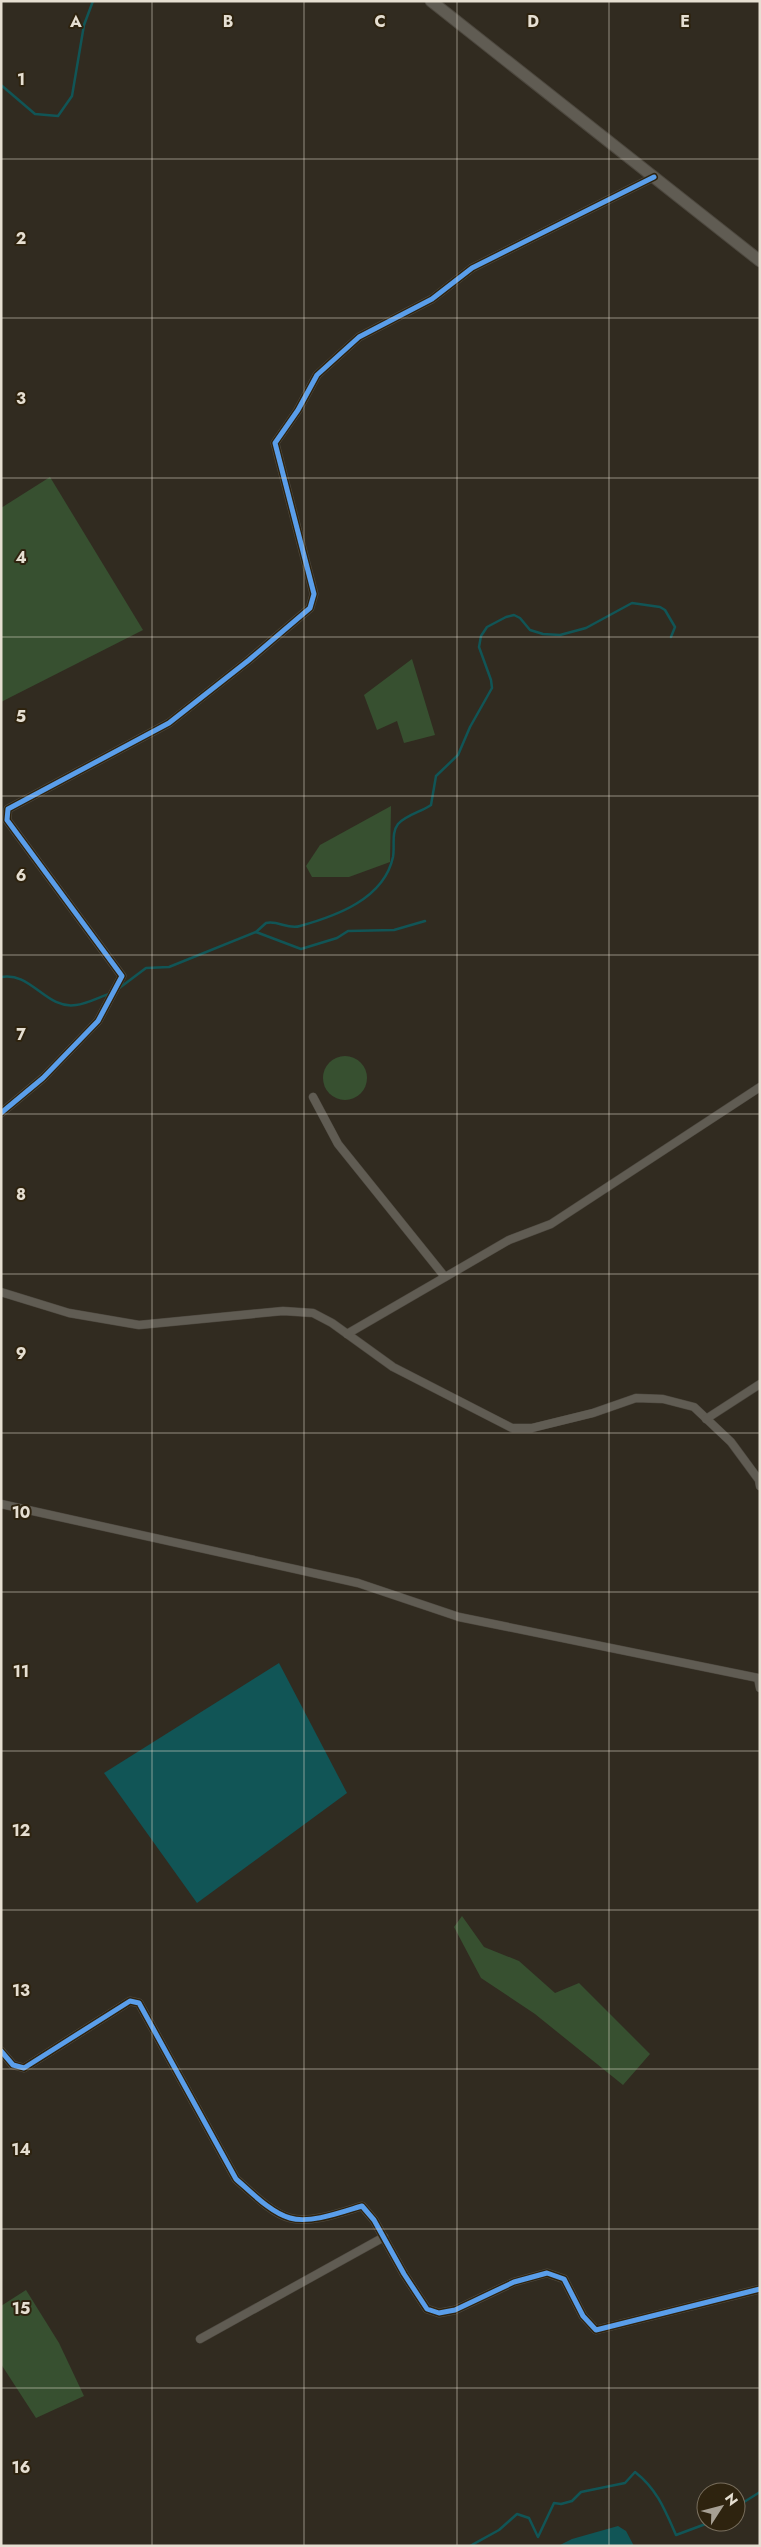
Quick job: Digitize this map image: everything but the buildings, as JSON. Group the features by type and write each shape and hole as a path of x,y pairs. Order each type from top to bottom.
{"street":[{"path":"431,1 760,261"},
{"path":"1,1113 43,1078 98,1020 122,976 7,820 8,809 169,723 249,660 310,608 314,594 275,443 298,410 317,375 359,337 432,300 472,268 654,177"},
{"path":"348,1334 509,1240 551,1224 760,1087"},
{"path":"313,1097 338,1144 445,1276"},
{"path":"1,1292 69,1313 140,1326 283,1311 314,1313 348,1334 393,1366 512,1428 532,1428 593,1413 636,1398 663,1399 694,1407 730,1442 759,1480 760,1486"},
{"path":"706,1419 760,1384"},
{"path":"1,1504 358,1583 459,1617 759,1676 760,1688"},
{"path":"1,2051 12,2065 24,2068 130,2001 140,2004 236,2179 261,2201 290,2218 322,2218 362,2206 384,2237 404,2274 427,2309 439,2313 455,2310 514,2282 547,2273 564,2279 583,2316 596,2330 760,2289"},
{"path":"200,2339 384,2237"}],"green space":[{"path":"50,477 143,630 1,702 1,508"},
{"path":"412,659 435,735 404,743 397,721 377,730 364,695"},
{"path":"391,806 390,862 349,877 312,877 306,866 320,845"},
{"path":"349,1056 361,1062 366,1069 366,1087 361,1094 354,1099 341,1100 333,1097 326,1090 323,1074 326,1066 333,1059"},
{"path":"462,1916 484,1947 519,1961 555,1993 579,1983 650,2054 623,2085 535,2014 481,1978 454,1927"},
{"path":"26,2290 59,2343 84,2396 36,2418 1,2364 1,2306"}],"water":[{"path":"279,1663 347,1793 197,1903 104,1773"},
{"path":"618,2526 626,2531 634,2546 558,2546 572,2539"}],"waterway":[{"path":"1,85 35,114 58,116 72,96 84,25 93,1"},
{"path":"256,932 266,923 270,922 296,927 328,917 357,904 380,884 388,872 393,857 394,835 398,824 405,818 431,805 436,776 458,755 470,727 492,688 479,647 481,636 487,627 514,615 520,618 530,630 543,634 560,635 586,628 632,603 660,607 665,610 675,627 671,637"},
{"path":"118,989 146,968 169,967 256,932 301,949 337,938 348,931 394,930 425,921"},
{"path":"1,977 12,977 21,980 47,997 65,1005 89,1002 109,994"},
{"path":"470,2546 499,2530 517,2514 529,2518 538,2537 554,2503 561,2504 572,2501 581,2492 625,2483 635,2472 655,2493 676,2535 696,2528"},
{"path":"746,2501 760,2492"}],"cycle path":[{"path":"1,1113 43,1078 98,1021 122,976 7,820 8,809 169,723 249,660 310,608 314,594 275,443 298,410 317,375 359,337 432,299 472,268 654,177"},
{"path":"1,2051 13,2065 24,2068 130,2001 139,2003 236,2179 269,2207 290,2218 307,2220 362,2206 374,2220 404,2274 427,2309 439,2313 455,2310 514,2282 547,2273 564,2279 583,2316 596,2330 760,2289"}]}
